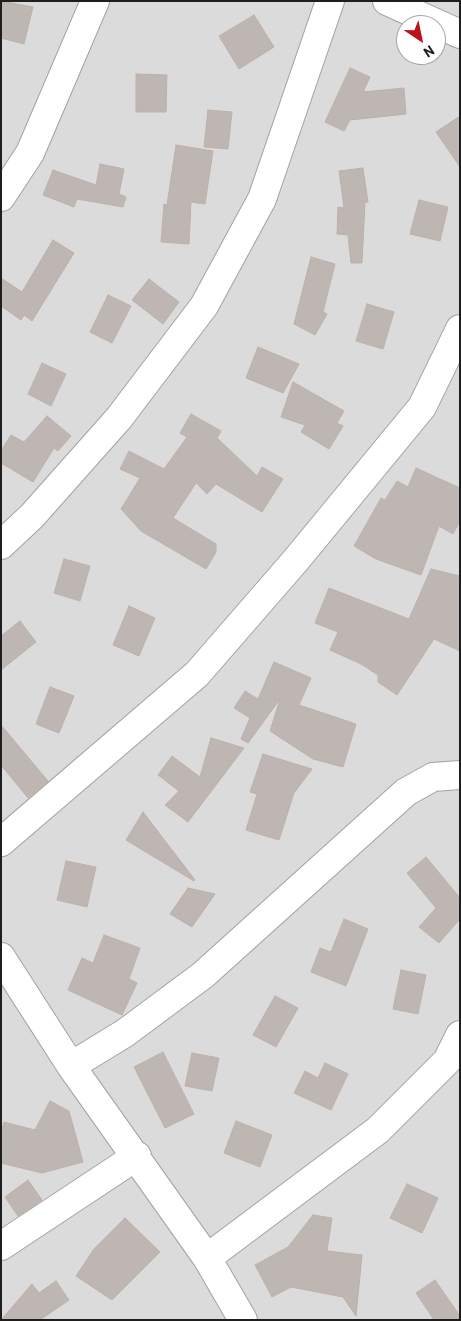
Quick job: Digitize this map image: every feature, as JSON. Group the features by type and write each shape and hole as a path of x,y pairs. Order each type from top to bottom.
{"street":[{"path":"1,197 30,153 96,1"},
{"path":"1,545 32,516 119,418 204,306 262,199 330,1"},
{"path":"387,1 460,34"},
{"path":"1,842 196,674 296,560 422,408 460,329"},
{"path":"71,1066 125,1033 203,975 406,792 433,778 460,775"},
{"path":"4,968 207,1258 243,1320"},
{"path":"207,1258 378,1130 447,1061 460,1035"},
{"path":"1,1246 137,1156"}],"shaded area":[{"path":"1,1 460,1 460,1320 1,1320"}],"building":[{"path":"1,1 33,7 24,44 1,38"},
{"path":"254,15 274,47 239,69 219,36"},
{"path":"350,68 370,77 363,92 404,88 406,114 350,120 344,131 325,122"},
{"path":"136,74 167,75 166,112 136,112"},
{"path":"208,110 232,112 228,149 204,147"},
{"path":"460,116 460,167 436,132"},
{"path":"176,145 213,151 205,204 191,202 189,244 161,242 164,204 167,205"},
{"path":"100,164 124,169 119,194 126,197 123,207 77,199 74,207 43,195 53,170 96,185"},
{"path":"363,168 368,202 365,202 362,263 351,263 348,235 337,234 338,207 344,208 339,171"},
{"path":"419,200 448,207 440,241 410,234"},
{"path":"53,240 74,253 32,321 24,315 21,320 1,306 1,278 22,292"},
{"path":"311,257 335,264 323,312 327,314 315,335 294,324"},
{"path":"149,279 179,302 163,324 132,300"},
{"path":"108,295 131,306 112,343 90,332"},
{"path":"367,304 394,312 383,349 356,341"},
{"path":"258,347 299,364 283,393 246,378"},
{"path":"42,363 66,374 51,406 28,394"},
{"path":"293,382 344,411 337,423 343,426 329,449 301,432 305,425 281,417"},
{"path":"191,414 221,431 217,438 257,476 262,467 283,479 262,512 216,484 207,494 196,483 173,518 216,544 216,552 206,569 141,531 121,509 140,478 120,469 129,451 164,469 187,437 180,433"},
{"path":"47,416 71,436 58,451 54,448 33,482 1,463 1,451 11,435 24,442"},
{"path":"416,468 460,488 460,521 453,534 439,526 421,575 376,559 354,546 381,498 385,500 397,481 408,487"},
{"path":"64,559 90,566 80,601 54,593"},
{"path":"431,569 460,576 460,651 434,639 397,695 378,682 378,675 361,664 330,650 338,632 315,623 329,588 409,619"},
{"path":"129,606 155,618 139,656 113,645"},
{"path":"20,621 36,642 1,670 1,636"},
{"path":"274,662 311,678 299,705 356,724 343,767 313,759 270,731 280,699 248,743 241,739 250,718 234,708 245,691 258,699"},
{"path":"50,687 74,696 59,733 36,724"},
{"path":"1,725 48,781 28,798 1,765"},
{"path":"211,738 244,748 188,822 165,805 179,791 158,775 172,756 200,777"},
{"path":"263,754 312,769 294,793 279,840 246,830 257,794 250,792"},
{"path":"143,812 195,880 194,881 126,840"},
{"path":"426,857 460,898 460,919 439,943 419,927 436,908 407,873"},
{"path":"66,861 96,867 87,907 57,900"},
{"path":"188,888 215,894 192,927 170,914"},
{"path":"344,919 368,929 346,986 311,972 320,948 331,952"},
{"path":"104,935 140,948 129,979 137,983 122,1015 68,990 82,958 93,963"},
{"path":"401,970 426,975 418,1014 393,1009"},
{"path":"275,996 298,1008 276,1047 253,1035"},
{"path":"163,1052 194,1114 165,1128 134,1067"},
{"path":"192,1053 219,1058 212,1091 185,1086"},
{"path":"325,1063 348,1074 331,1110 294,1093 305,1071 318,1078"},
{"path":"50,1101 69,1111 83,1162 42,1173 1,1163 1,1133 4,1122 35,1130"},
{"path":"236,1121 272,1135 260,1167 224,1153"},
{"path":"28,1180 42,1200 18,1216 5,1197"},
{"path":"407,1184 438,1198 422,1233 390,1218"},
{"path":"313,1215 332,1218 327,1251 362,1255 356,1316 343,1297 291,1287 272,1297 255,1265 288,1247"},
{"path":"125,1218 160,1252 112,1300 76,1276 94,1249"},
{"path":"435,1280 460,1316 460,1320 434,1320 416,1293"},
{"path":"56,1281 69,1300 40,1320 1,1320 32,1284 39,1293"}]}
